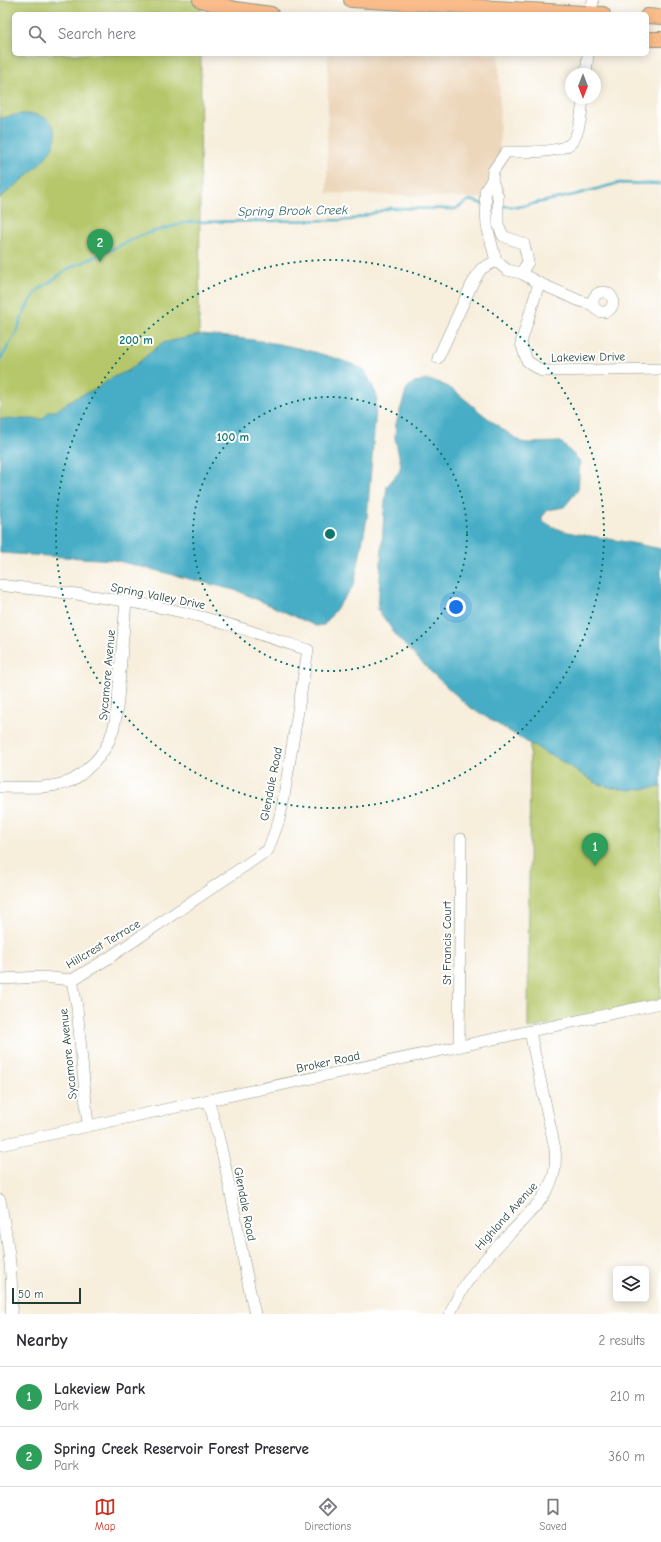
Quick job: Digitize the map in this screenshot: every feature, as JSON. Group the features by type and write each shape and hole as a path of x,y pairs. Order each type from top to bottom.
{"main road":[{"path":"200,0 235,9 257,12"},
{"path":"351,0 595,10"},
{"path":"649,16 661,17"},
{"path":"649,39 661,39"}],"street":[{"path":"587,68 588,56"},
{"path":"521,273 528,262 524,244 503,236 498,224 498,200 492,180 492,171 506,152 558,150 572,143 580,123 582,104"},
{"path":"492,180 485,191 485,198 487,226 496,261 507,270 521,273 580,301 593,305"},
{"path":"438,358 472,284 482,269 496,261"},
{"name":"Lakeview Drive","path":"540,283 521,343 526,361 542,371 661,369"},
{"name":"Spring Valley Drive","path":"0,585 126,601 168,609 217,621 308,650"},
{"name":"Sycamore Avenue","path":"0,787 47,786 61,784 80,776 99,760 109,742 117,718 126,601"},
{"name":"Glendale Road","path":"208,891 268,850 279,820 283,802 308,650"},
{"name":"St Francis Court","path":"459,1047 461,838"},
{"name":"Hillcrest Terrace","path":"0,979 42,977 72,980 107,960 208,891"},
{"name":"Sycamore Avenue","path":"72,980 77,1007 88,1126"},
{"name":"Broker Road","path":"0,1145 661,1003"},
{"name":"Highland Avenue","path":"450,1314 455,1299 468,1279 534,1208 551,1183 554,1173 556,1163 555,1149 530,1032"},
{"name":"Glendale Road","path":"208,1100 217,1129 255,1314"},
{"path":"0,1200 10,1254 12,1282 11,1314"}],"shaded area":[{"path":"328,56 499,56 500,166 496,178 502,199 327,193"}],"green space":[{"path":"0,0 201,0 201,12 12,12 12,56 201,56 199,335 115,384 0,439"},
{"path":"530,732 661,732 661,1000 528,1029"}],"water":[{"path":"21,114 42,116 49,121 56,133 54,143 48,154 39,165 0,198 0,118"},
{"path":"199,335 262,341 304,349 344,361 364,369 377,396 367,518 354,585 324,625 316,626 238,591 114,560 0,553 0,419 43,419 49,411 56,411 69,401 99,387 113,377 128,371 162,343"},
{"path":"428,380 452,389 485,416 521,442 561,442 578,459 580,462 578,490 564,507 548,510 542,517 542,520 549,525 571,533 661,549 661,787 632,790 612,788 596,783 468,706 431,672 399,639 378,610 387,486 399,472 401,465 395,438 396,424 407,388 414,382"}],"waterway":[{"name":"Spring Brook Creek","path":"501,206 518,207 574,195 619,183 661,184"},
{"name":"Spring Brook Creek","path":"0,360 16,333 24,312 36,292 68,269 145,234 188,222 350,220 390,208 455,209 470,200 483,204"}],"place":[{"name":"Spring Creek Reservoir Forest Preserve","path":"100,262"},
{"name":"Lakeview Park","path":"595,866"}]}
